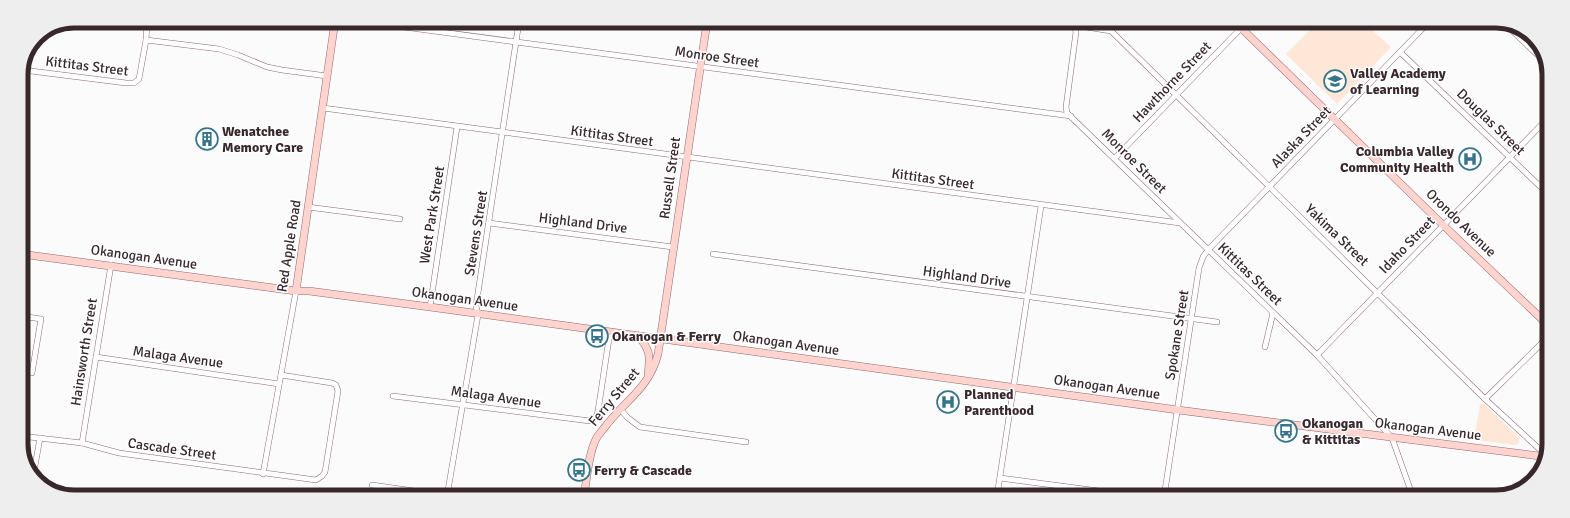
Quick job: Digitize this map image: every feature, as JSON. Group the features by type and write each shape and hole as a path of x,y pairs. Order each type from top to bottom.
{"street":[{"path":"147,28 146,40 219,49 238,54 267,67 328,76"},
{"name":"Red Apple Road","path":"263,474 296,291 335,28"},
{"name":"Monroe Street","path":"411,28 1071,116 1180,223"},
{"name":"Stevens Street","path":"449,490 478,315 476,306 490,223 518,28"},
{"name":"Russell Street","path":"660,339 706,28"},
{"path":"1071,116 1067,113 1066,107 1076,28"},
{"path":"1098,28 1111,31"},
{"name":"Yakima Street","path":"1108,28 1378,292 1485,399 1542,451"},
{"name":"Hawthorne Street","path":"1114,158 1176,95 1237,28"},
{"name":"Orondo Avenue","path":"1245,28 1443,225 1542,319"},
{"name":"Alaska Street","path":"1208,250 1423,28"},
{"path":"1514,32 1536,54"},
{"name":"Kittitas Street","path":"28,71 131,84 137,82 139,79 146,40"},
{"name":"Douglas Street","path":"1400,52 1542,188"},
{"name":"Kittitas Street","path":"323,108 1041,206 1180,223 1316,355 1392,438 1411,490"},
{"name":"Idaho Street","path":"1316,355 1542,124"},
{"name":"West Park Street","path":"430,307 457,127"},
{"path":"998,490 1041,206"},
{"path":"308,207 400,219"},
{"name":"Highland Drive","path":"490,223 673,247"},
{"name":"Spokane Street","path":"1165,490 1199,268 1208,250"},
{"name":"Highland Drive","path":"713,254 1218,322"},
{"name":"Okanogan Avenue","path":"28,255 296,291 309,291 430,307 478,315 1178,410 1392,438 1540,455"},
{"name":"Hainsworth Street","path":"82,443 111,266"},
{"path":"1265,347 1273,313"},
{"path":"28,317 41,319 32,373 28,373"},
{"name":"Ferry Street","path":"594,419 598,411 610,332"},
{"path":"638,336 646,346 649,354 648,380"},
{"name":"Ferry Street","path":"585,490 589,462 596,439 620,409 648,380 655,367 660,339"},
{"path":"1485,399 1542,343"},
{"name":"Malaga Avenue","path":"96,357 279,384"},
{"name":"Cascade Street","path":"28,437 82,443 119,453 263,474 313,480 319,479 325,472 338,391 336,385 332,382 281,375"},
{"name":"Malaga Avenue","path":"393,396 590,421 594,419"},
{"path":"620,409 628,418 640,427 746,442"},
{"path":"35,469 40,438"},
{"path":"1000,478 1096,490"},
{"path":"372,485 407,490"}],"shaded area":[{"name":"Valley Academy of Learning","path":"1312,28 1370,28 1391,47 1337,104 1286,54"},
{"path":"1480,404 1484,404 1520,438 1518,444 1514,445 1474,440"}],"place":[{"name":"Valley Academy of Learning","path":"1335,81"},
{"name":"Wenatchee Memory Care","path":"207,139"},
{"name":"Columbia Valley Community Health","path":"1470,159"},
{"name":"Okanogan & Ferry","path":"597,336"},
{"name":"Planned Parenthood","path":"948,402"},
{"name":"Okanogan & Kittitas","path":"1286,431"},
{"name":"Ferry & Cascade","path":"579,470"}]}
